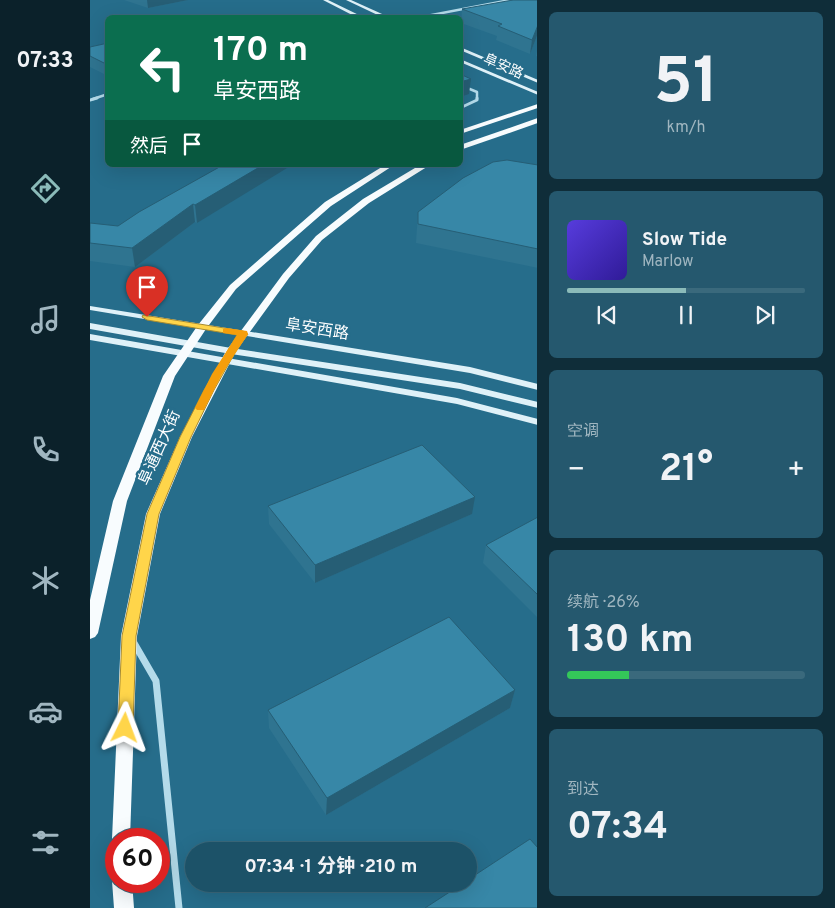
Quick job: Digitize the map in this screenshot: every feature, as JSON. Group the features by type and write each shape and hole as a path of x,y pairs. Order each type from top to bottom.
{"main road":[{"path":"325,0 357,15"},
{"path":"348,0 382,15"},
{"name":"阜安路","path":"463,49 537,82"},
{"name":"阜安路","path":"463,61 537,94"},
{"path":"517,85 531,86 537,83"},
{"path":"463,131 537,106"},
{"path":"463,147 537,120"},
{"name":"阜通西大街","path":"90,633 120,501 169,376 202,327 233,287 328,204 387,167"},
{"name":"阜通西大街","path":"120,828 129,636 153,514 186,437 228,356 286,276 319,238 366,201 423,167"},
{"name":"阜安西路","path":"90,308 470,370 537,388"},
{"path":"90,326 187,349"},
{"path":"90,338 187,349 228,356 457,401 537,422"},
{"name":"阜安西路","path":"228,356 460,386 537,405"},
{"path":"123,893 124,908"}],"street":[{"path":"432,15 510,0"},
{"path":"463,86 477,92 477,100 463,107"},
{"path":"90,100 105,95"},
{"path":"129,636 156,681 179,908"}],"building":[{"path":"513,0 537,0 537,28 532,40 498,26 502,24 462,9"},
{"path":"105,44 105,64 90,56 90,47"},
{"path":"463,75 471,79 463,81"},
{"path":"507,160 537,165 537,249 418,224 418,212 463,178 493,162"},
{"path":"219,167 260,167 195,205 193,204 132,248 90,243 90,223 118,226 139,212"},
{"path":"422,445 475,497 315,565 268,506"},
{"path":"537,518 537,594 486,545"},
{"path":"449,617 515,690 327,798 268,710"},
{"path":"530,839 537,847 537,908 425,908 450,892 477,892 477,874"}],"slow traffic":[{"path":"200,408 217,374 243,334 226,331"}],"route":[{"path":"125,728 129,636 153,514 186,437 209,390 243,334 147,317"}]}
